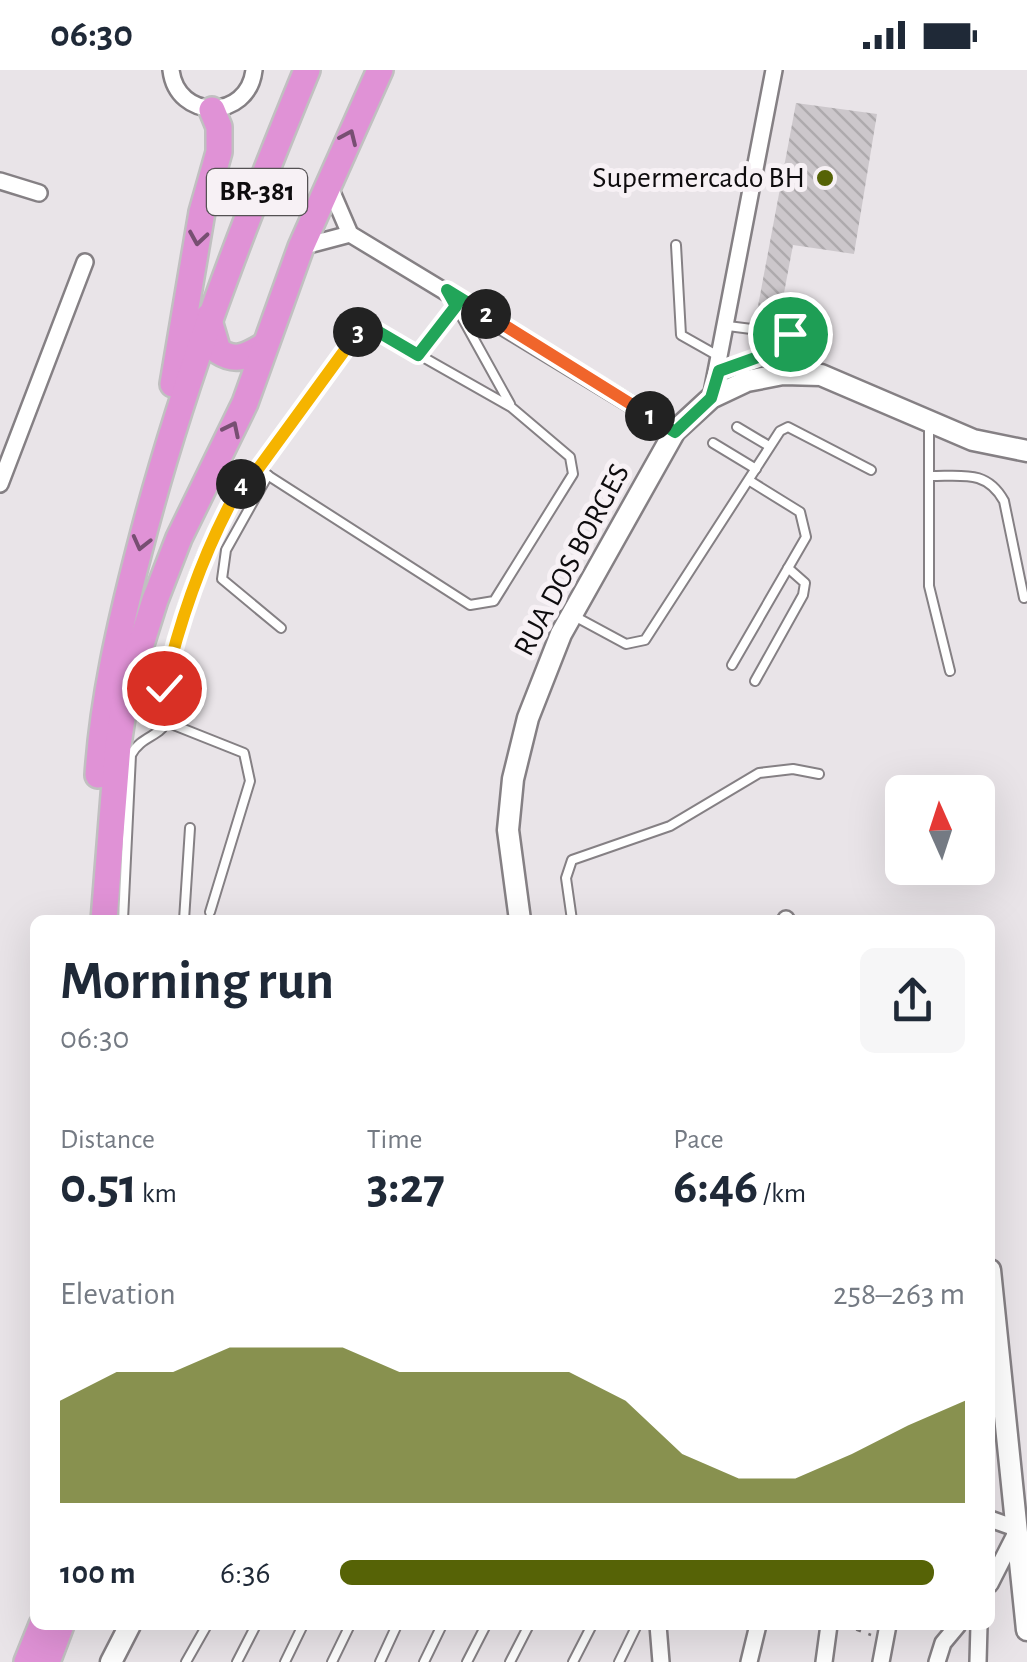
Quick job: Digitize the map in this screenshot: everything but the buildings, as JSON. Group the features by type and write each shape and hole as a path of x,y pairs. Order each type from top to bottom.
{"highway":[{"name":"BR-381","path":"90,915 107,690 157,479 208,315 307,70"},
{"name":"BR-381","path":"104,915 106,854 126,692 179,538 245,403 301,246 374,77"},
{"path":"157,479 202,212 219,152 219,127 212,110"},
{"path":"208,315 218,351 228,358 245,358 262,348"},
{"path":"27,1662 40,1630"},
{"path":"47,1662 59,1630"}],"street":[{"path":"171,70 177,90 186,100 212,110 238,102 247,92 254,70"},
{"path":"711,398 728,326 774,70"},
{"path":"0,182 38,193"},
{"path":"328,184 350,234 675,432"},
{"path":"301,246 350,234"},
{"path":"0,484 85,262"},
{"name":"RUA DOS BORGES","path":"519,915 508,830 513,779 528,718 572,615 675,432 711,398 747,381 783,374 821,375 973,440 1027,451"},
{"path":"995,1316 1027,1630"},
{"path":"995,1522 1018,1529"},
{"path":"995,1574 1018,1529"},
{"path":"111,1662 127,1630"},
{"path":"658,1630 661,1662"},
{"path":"749,1662 757,1630"},
{"path":"824,1662 828,1630"},
{"path":"937,1662 943,1643 954,1630"},
{"path":"978,1662 980,1630"},
{"path":"881,1662 886,1632"}],"lane":[{"path":"676,245 681,335 720,364 789,346 790,334 728,326"},
{"path":"447,290 511,407"},
{"path":"418,355 456,306"},
{"path":"123,915 132,755 138,742 162,730 166,722 164,688 182,611 218,524 242,483 258,469 352,336 364,328 377,331 511,407 570,458 573,474 494,600 480,607 470,606 258,469"},
{"path":"928,423 930,586 950,671"},
{"path":"572,615 626,644 645,640 769,446 788,426 871,470"},
{"path":"737,427 769,446"},
{"path":"713,443 756,469"},
{"path":"268,476 226,550 222,579 281,628"},
{"path":"931,476 981,476 997,488 1004,501 1024,598"},
{"path":"732,664 806,537 800,512 750,481"},
{"path":"755,680 803,595 805,583 788,568"},
{"path":"166,722 244,753 250,765 250,781 210,912"},
{"path":"571,915 566,878 572,860 670,826 759,773 793,770 818,774"},
{"path":"184,915 190,828"},
{"path":"186,1662 204,1630"},
{"path":"237,1662 253,1630"},
{"path":"285,1662 301,1630"},
{"path":"332,1662 348,1630"},
{"path":"380,1662 395,1630"},
{"path":"424,1662 440,1630"},
{"path":"467,1662 483,1630"},
{"path":"510,1662 526,1630"},
{"path":"573,1662 589,1630"},
{"path":"619,1662 635,1630"}],"place":[{"name":"Supermercado BH","path":"825,178"}],"route":[{"path":"164,688 182,611 218,524 242,483 258,469 352,336 364,328 377,331 418,355 456,306 447,290 675,432 711,398 719,371 789,346 790,334"}]}
